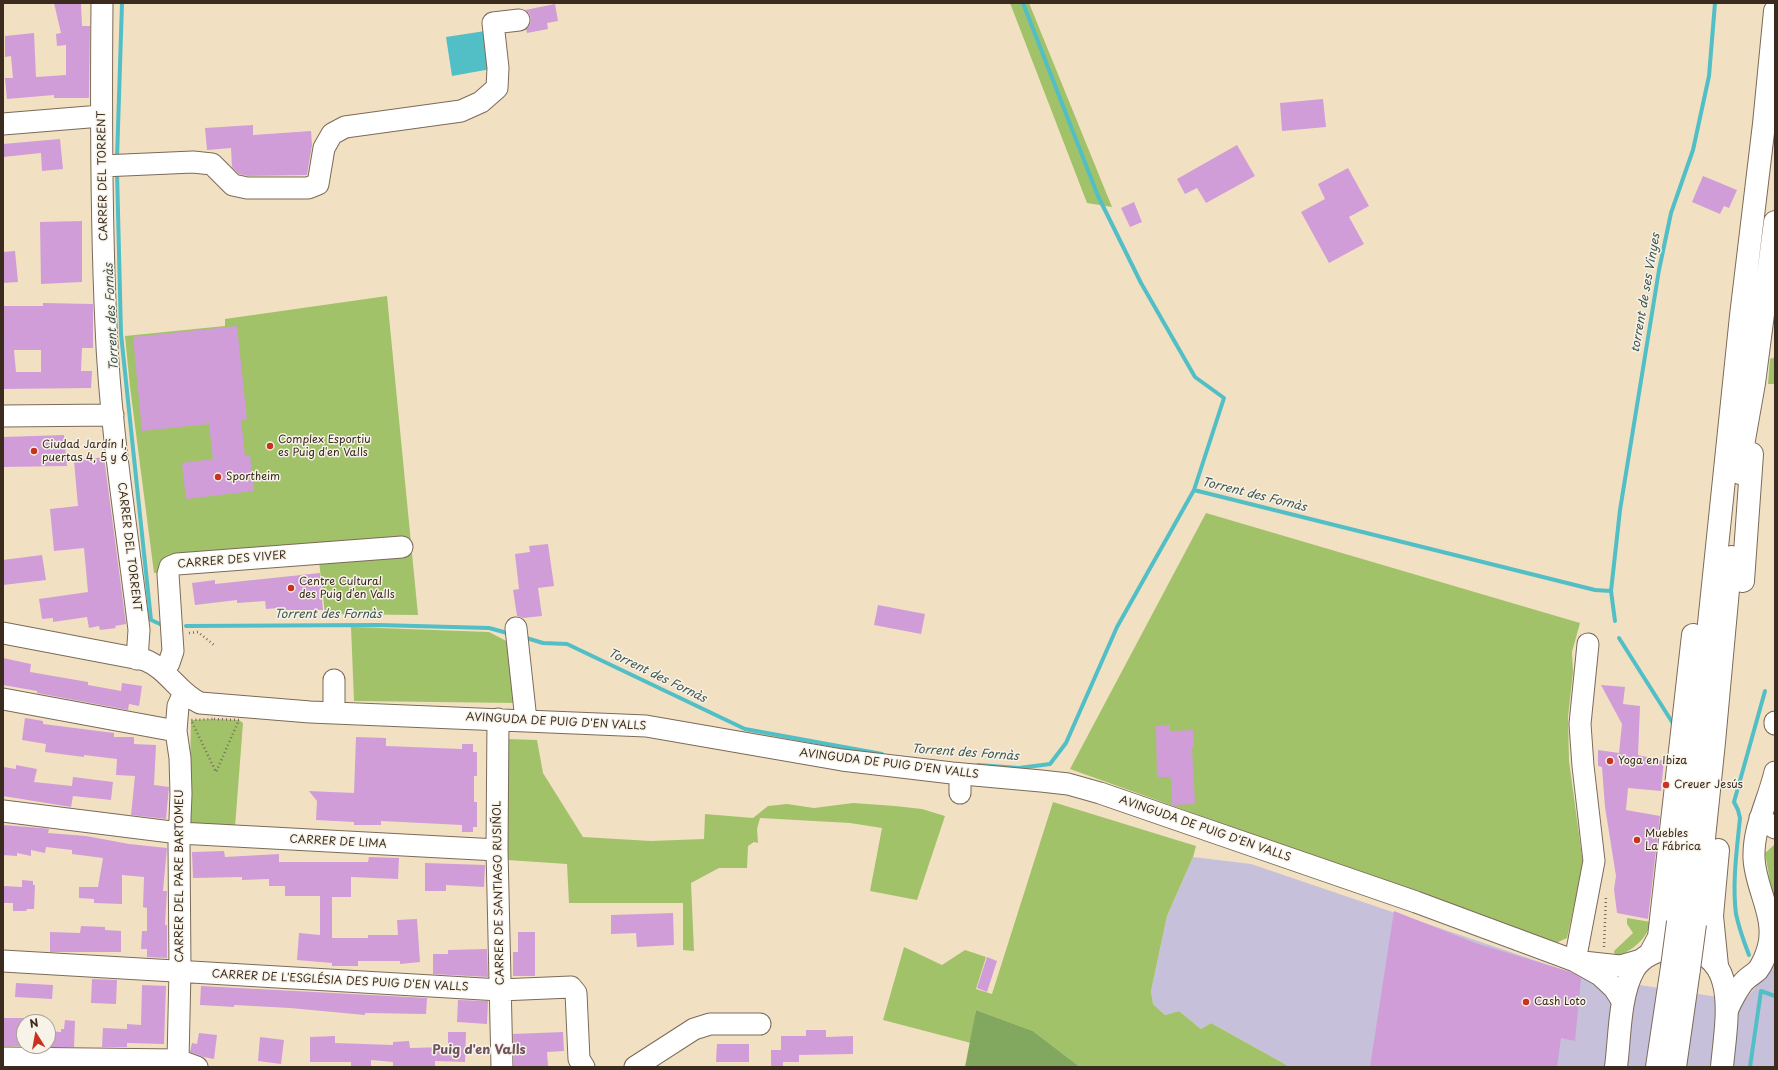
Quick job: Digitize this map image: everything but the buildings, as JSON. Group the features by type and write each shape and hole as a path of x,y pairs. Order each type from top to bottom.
{"main road":[{"path":"1686,923 1741,316 1764,124 1775,11"},
{"path":"1675,1067 1680,968 1714,742 1742,451 1754,383 1775,222"},
{"path":"1616,1067 1623,1002 1628,983 1659,937 1708,501 1722,394 1741,316"},
{"path":"1722,1067 1727,1011 1725,987 1719,968 1712,916 1743,587 1754,438 1754,383"},
{"path":"1645,957 1669,948 1693,950 1706,956 1719,968"},
{"path":"1658,1067 1680,968"}],"street":[{"name":"CARRER DEL TORRENT","path":"102,3 102,116 112,165 106,326 113,415 140,630 137,659"},
{"path":"112,165 193,162 212,164 233,185 247,188 308,188 318,184 324,148 332,134 345,127 461,111 481,102 497,88 498,68 493,24 520,20"},
{"path":"3,124 102,116"},
{"path":"3,416 113,415"},
{"name":"CARRER DES VIVER","path":"164,671 169,663 173,651 168,574 170,567 177,564 402,547"},
{"name":"AVINGUDA DE PUIG D'EN VALLS","path":"3,633 137,659 155,664 164,671 184,693 200,702 334,713 646,726 842,760 960,783 1054,783 1100,793 1416,902 1575,961 1600,975 1614,988 1623,1002"},
{"path":"517,636 526,720"},
{"path":"1575,961 1594,861 1583,766 1580,724 1588,644"},
{"path":"334,680 334,713"},
{"name":"CARRER DEL PARE BARTOMEU","path":"184,693 178,706 176,731 181,765 179,833 180,971 188,1063"},
{"path":"3,699 176,731"},
{"name":"CARRER DE SANTIAGO RUSIÑOL","path":"498,719 497,850 502,1067"},
{"path":"1727,1011 1742,983 1757,970 1764,959 1769,946 1771,929 1757,878 1754,858 1756,835 1767,823 1775,772"},
{"name":"CARRER DE LIMA","path":"3,811 179,833 497,850"},
{"name":"AVINGUDA DE PUIG D'EN VALLS","path":"1575,961 1620,966 1645,957"},
{"name":"CARRER DE L'ESGLÉSIA DES PUIG D'EN VALLS","path":"3,961 500,990 571,987 576,993 579,1058 584,1067"},
{"path":"1719,968 1736,974 1757,970"},
{"path":"635,1067 694,1029 710,1024 760,1024"},
{"path":"3,1058 188,1063"}],"path":[{"path":"185,633 198,632 214,645"},
{"path":"191,720 239,720 230,739 216,772 191,720"}],"shaded area":[{"path":"1193,857 1251,864 1581,976 1744,1001 1775,964 1775,1067 1290,1067 1211,1023 1201,1029 1179,1011 1165,1015 1153,1004 1151,991 1167,916"}],"green space":[{"path":"1010,3 1029,3 1112,207 1087,203"},
{"name":"Complex Esportiu es Puig d'en Valls","path":"387,296 418,615 325,614 319,561 154,573 130,387 125,336 225,326 225,319"},
{"path":"1775,357 1775,384 1768,384 1770,359"},
{"path":"1206,513 1580,623 1572,652 1573,672 1568,717 1569,761 1583,864 1567,938 1556,943 1070,769"},
{"path":"351,627 489,632 514,645 517,703 354,701"},
{"path":"191,720 239,720 243,723 235,827 189,826"},
{"path":"506,739 537,740 543,773 583,837 651,841 704,839 705,814 753,818 768,806 787,804 814,808 853,803 895,806 922,809 945,816 917,900 870,891 882,828 850,823 760,818 757,829 758,843 754,842 748,846 747,868 719,868 691,883 694,951 683,950 683,903 569,903 567,864 507,860"},
{"path":"1053,802 1196,846 1193,857 1167,916 1151,991 1153,1004 1165,1015 1179,1011 1201,1029 1211,1023 1290,1067 1080,1067 1033,1031 976,1010 971,1043 883,1020 904,947 942,965 965,950 986,957 976,989 992,994"},
{"path":"1774,845 1775,897 1773,898 1765,853"},
{"path":"1627,918 1651,922 1646,934 1638,944 1627,952 1615,957 1614,951 1633,933 1627,924"},
{"path":"976,1010 1033,1031 1080,1067 965,1067"}],"water":[{"path":"485,31 491,69 452,76 446,37"}],"waterway":[{"name":"Torrent des Fornàs","path":"117,159 122,3"},
{"path":"1023,3 1098,196 1141,283 1195,377 1224,398 1194,490"},
{"name":"torrent de ses Vinyes","path":"1615,621 1611,591 1620,510 1659,270 1671,213 1693,150 1709,76 1715,3"},
{"name":"Torrent des Fornàs","path":"117,171 121,334 151,620 160,624"},
{"name":"Torrent des Fornàs","path":"978,765 1019,768 1050,764 1066,743 1117,627 1194,490 1595,590 1611,591"},
{"name":"Torrent des Fornàs","path":"186,626 378,625 489,628 511,634"},
{"name":"Torrent des Fornàs","path":"523,637 543,643 567,644 745,729 882,754"},
{"path":"1619,638 1674,725"},
{"path":"1749,955 1736,914 1735,878 1740,818 1734,802 1765,691"},
{"path":"1750,1067 1761,991 1775,996"}],"place":[{"name":"Complex Esportiu es Puig d'en Valls","path":"270,446"},
{"name":"Ciudad Jardín I, puertas 4, 5 y 6","path":"34,451"},
{"name":"Sportheim","path":"218,477"},
{"name":"Centre Cultural des Puig d’en Valls","path":"291,588"},
{"name":"Yoga en Ibiza","path":"1610,761"},
{"name":"Creuer Jesús","path":"1666,785"},
{"name":"Muebles La Fábrica","path":"1637,840"},
{"name":"Cash Loto","path":"1526,1002"}],"district":[{"name":"Puig d'en Valls","path":"479,1050"}]}
